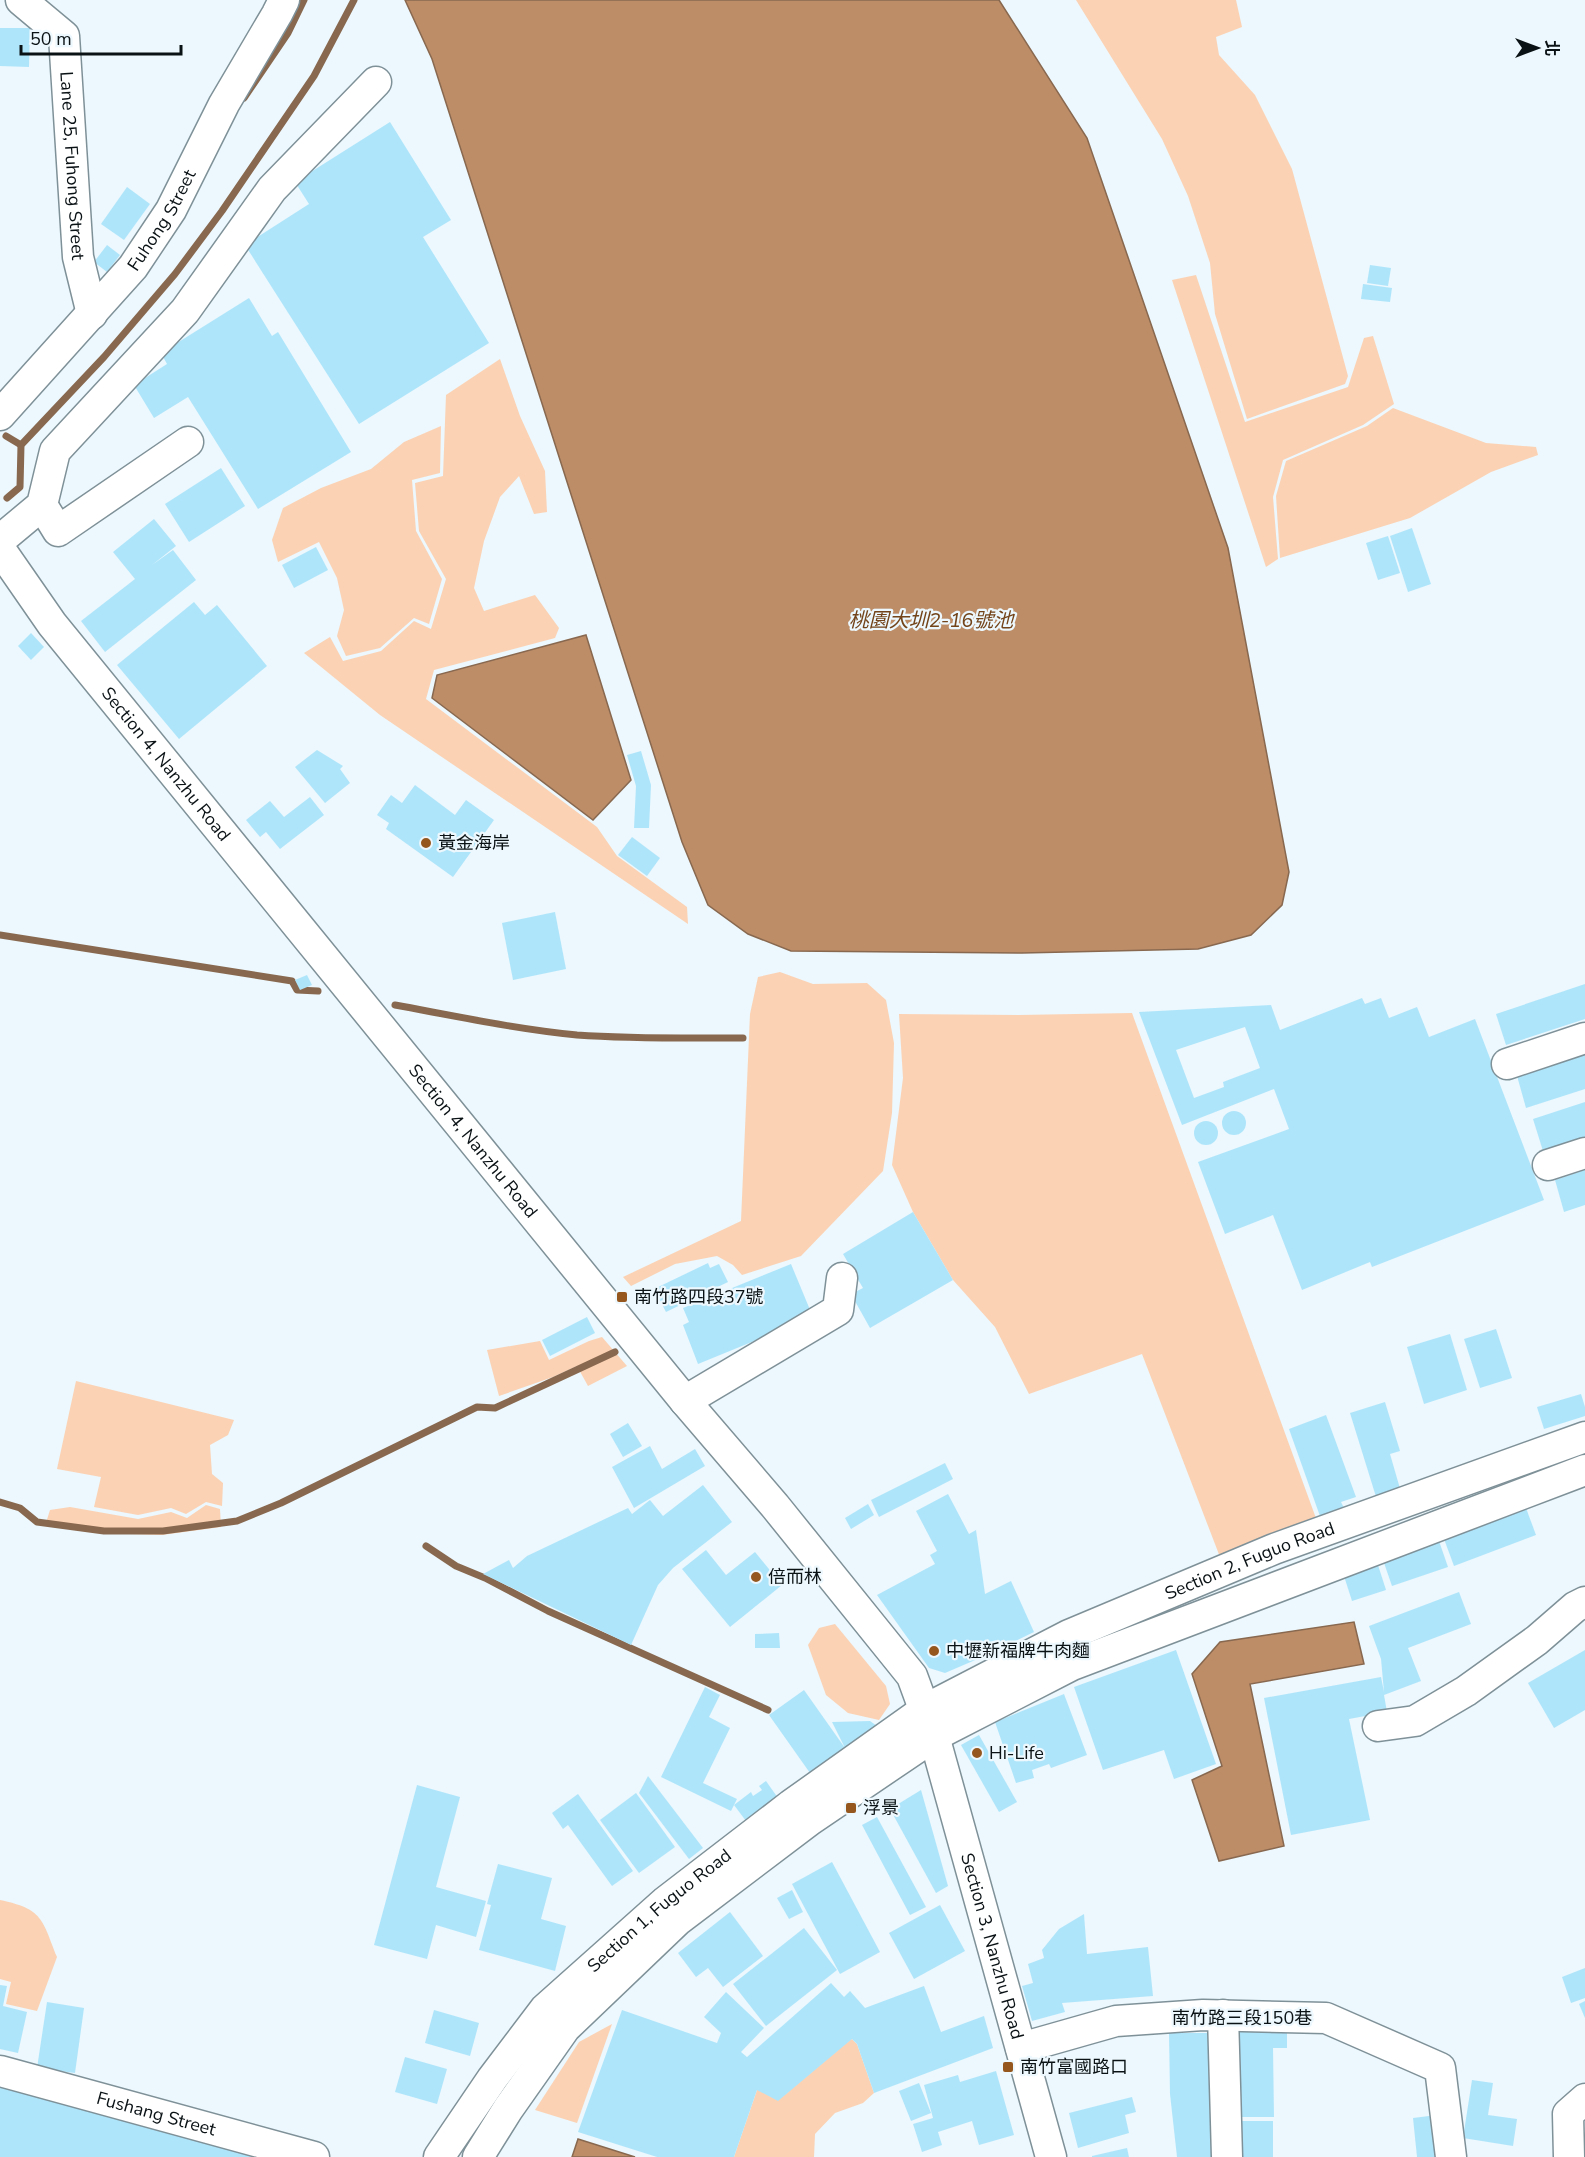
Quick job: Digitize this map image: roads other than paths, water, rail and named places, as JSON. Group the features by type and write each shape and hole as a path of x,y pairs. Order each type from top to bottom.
{"street":[{"name":"Lane 25, Fuhong Street","path":"21,0 64,36 78,257 92,314"},
{"name":"Fuhong Street","path":"0,415 133,267 171,210 224,104 284,0"},
{"path":"0,540 42,505 55,451 185,311 272,189 376,82"},
{"path":"42,505 58,531 188,442"},
{"name":"Section 4, Nanzhu Road","path":"0,549 52,624 912,1676 930,1723"},
{"path":"1507,1064 1585,1038"},
{"path":"1548,1165 1585,1153"},
{"path":"685,1401 838,1310 842,1278"},
{"name":"Section 2, Fuguo Road","path":"930,1723 1069,1635 1274,1549 1585,1437"},
{"name":"Section 2, Fuguo Road","path":"930,1723 1072,1665 1585,1470"},
{"path":"1378,1726 1415,1721 1466,1691 1537,1640 1575,1607 1585,1602"},
{"name":"Section 3, Nanzhu Road","path":"930,1723 1051,2157"},
{"name":"Section 1, Fuguo Road","path":"439,2157 492,2079 545,2009 665,1902 791,1805 930,1723"},
{"name":"Section 1, Fuguo Road","path":"478,2157 508,2109 565,2028 678,1920 810,1820 930,1723"},
{"name":"南竹路三段150巷","path":"1021,2048 1116,2021 1203,2014 1326,2018 1440,2068 1451,2157"},
{"path":"1223,2015 1227,2157"},
{"name":"Fushang Street","path":"0,2071 314,2157"},
{"path":"1569,2157 1568,2114 1585,2099"}],"water":[{"name":"桃園大圳2-16號池","path":"405,0 999,0 1087,138 1228,548 1289,872 1282,905 1251,935 1198,949 1022,953 791,951 748,934 708,905 682,842 432,59"},
{"path":"586,635 631,780 593,820 432,698 437,675"},
{"path":"1354,1622 1364,1664 1250,1684 1284,1846 1219,1861 1192,1780 1222,1766 1192,1674 1220,1642"},
{"path":"578,2139 635,2157 572,2157"}],"waterway":[{"path":"244,98 288,33 304,0"},
{"path":"7,498 20,487 21,445 104,357 175,274 222,211 314,76 354,0"},
{"path":"6,436 21,445"},
{"path":"0,935 292,981 297,990 318,991"},
{"path":"395,1005 508,1026 577,1035 639,1038 743,1038"},
{"path":"0,1502 20,1508 37,1522 104,1531 163,1531 237,1521 281,1503 477,1407 495,1408 615,1352"},
{"path":"426,1546 456,1566 485,1578 548,1611 768,1710"}],"place":[{"name":"黃金海岸","path":"426,843"},
{"name":"南竹路四段37號","path":"622,1297"},
{"name":"倍而林","path":"756,1577"},
{"name":"中壢新福牌牛肉麵","path":"934,1651"},
{"name":"Hi-Life","path":"977,1753"},
{"name":"浮景","path":"851,1808"},
{"name":"南竹富國路口","path":"1008,2067"}]}
